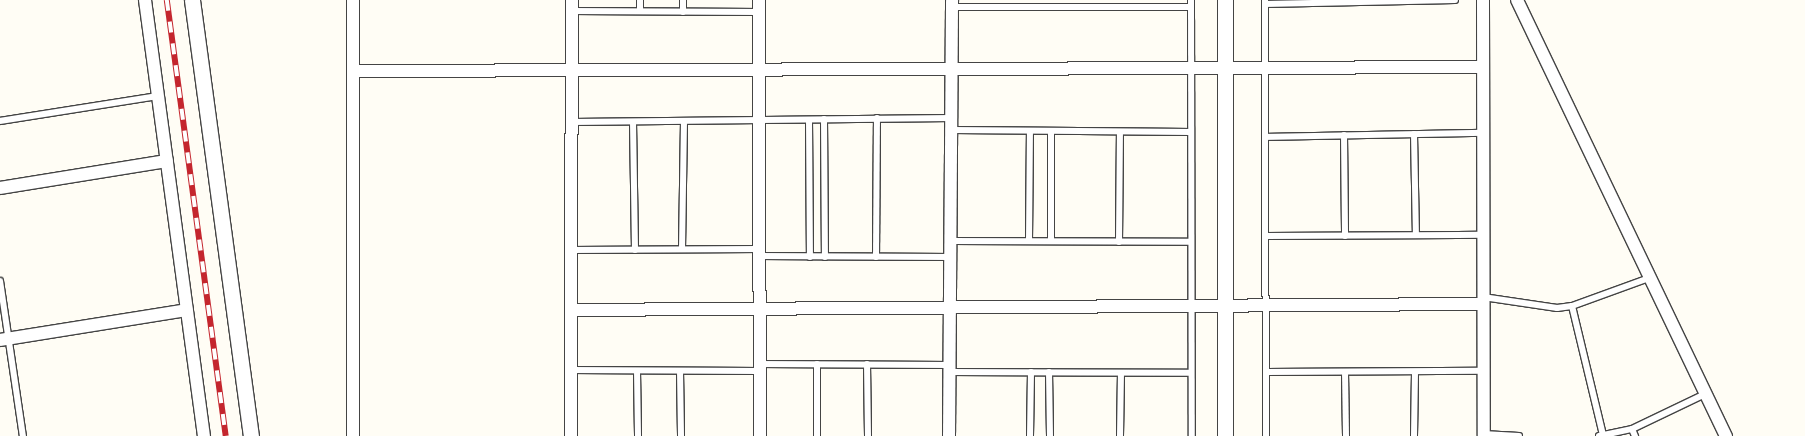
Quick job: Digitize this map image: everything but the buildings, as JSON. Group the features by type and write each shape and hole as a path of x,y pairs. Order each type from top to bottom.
{"street":[{"path":"145,0 204,436"},
{"path":"192,0 251,436"},
{"path":"353,0 353,436"},
{"path":"1225,0 1225,436"},
{"path":"1483,0 1482,234 1484,435"},
{"path":"1517,0 1726,436"},
{"path":"949,436 952,4"},
{"path":"571,436 572,6"},
{"path":"759,6 760,436"},
{"path":"353,71 1265,70 1483,67"},
{"path":"0,188 167,161"},
{"path":"571,310 1191,307 1483,301"},
{"path":"4,339 187,310"}],"lane":[{"path":"640,0 640,11"},
{"path":"683,0 683,12"},
{"path":"1266,436 1265,2 1455,0"},
{"path":"952,4 1190,3 1192,436"},
{"path":"572,6 683,12 759,6"},
{"path":"0,121 158,96"},
{"path":"572,122 877,118 1030,131 1191,132"},
{"path":"876,257 877,118"},
{"path":"824,119 825,257"},
{"path":"809,120 810,257"},
{"path":"682,249 684,121"},
{"path":"633,122 635,250"},
{"path":"1029,241 1030,131"},
{"path":"1051,131 1051,241"},
{"path":"1119,242 1120,132"},
{"path":"1266,137 1482,133"},
{"path":"1414,134 1416,235"},
{"path":"1344,135 1345,236"},
{"path":"1266,236 1482,234"},
{"path":"951,241 1191,242"},
{"path":"572,250 682,249 810,257 951,257"},
{"path":"1483,301 1557,308 1572,306 1650,278"},
{"path":"0,281 4,339 23,436"},
{"path":"1572,306 1601,436 1632,429 1705,394"},
{"path":"571,370 680,371 817,364 867,364 1030,372 1191,373"},
{"path":"817,364 817,436"},
{"path":"867,364 868,436"},
{"path":"637,371 638,436"},
{"path":"680,371 681,436"},
{"path":"1266,372 1483,371"},
{"path":"1030,372 1030,436"},
{"path":"1049,372 1050,436"},
{"path":"1345,372 1346,436"},
{"path":"1414,436 1415,372"},
{"path":"1120,436 1121,373"},
{"path":"1632,429 1635,436"},
{"path":"1484,435 1519,436"}],"railway":[{"path":"167,0 226,436"}]}
